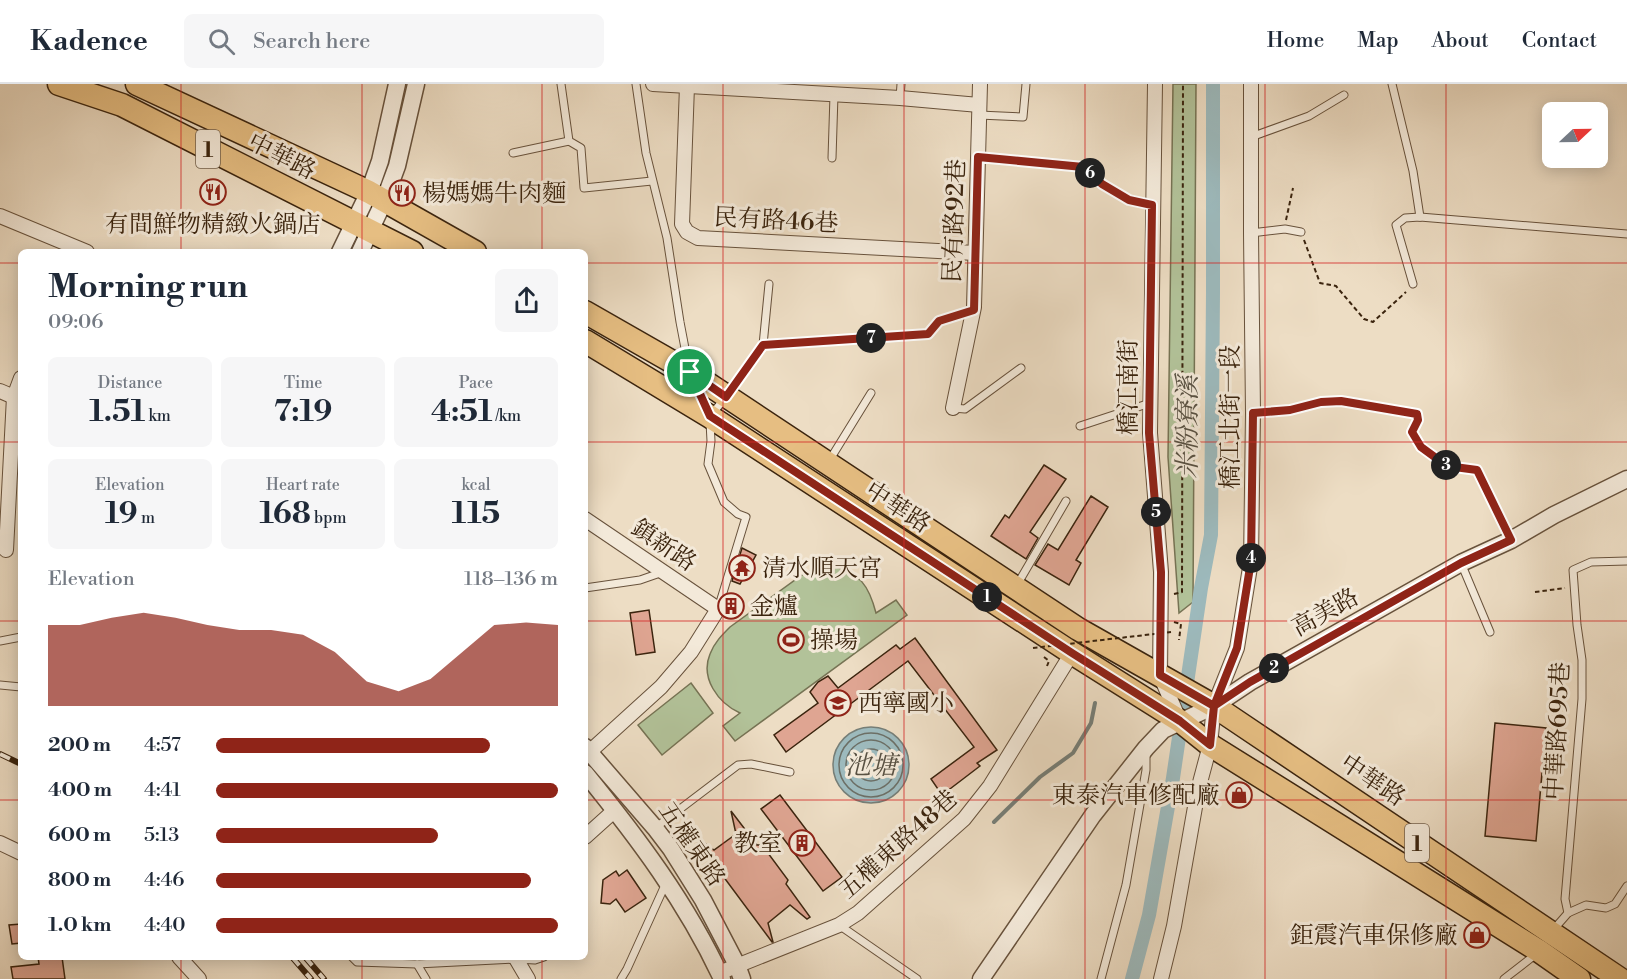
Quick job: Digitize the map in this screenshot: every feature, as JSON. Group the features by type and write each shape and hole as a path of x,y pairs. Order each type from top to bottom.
{"main road":[{"name":"中華路","path":"59,84 122,105 406,249"},
{"name":"中華路","path":"137,84 376,197 471,249"},
{"name":"中華路","path":"588,314 690,372 1078,629 1160,675"},
{"name":"中華路","path":"588,343 710,416 1072,653 1171,726"},
{"name":"1","path":"1160,675 1213,706"},
{"name":"中華路","path":"1213,706 1545,942 1579,979"},
{"name":"1","path":"1171,726 1210,745"},
{"name":"中華路","path":"1210,745 1545,942 1620,979"}],"street":[{"path":"376,197 380,161 398,84"},
{"path":"343,249 362,227 376,197 397,166 416,84"},
{"path":"653,84 827,91 900,91 979,110"},
{"name":"民有路92巷","path":"953,408 974,310 980,84"},
{"name":"橋江南街","path":"1155,84 1149,433 1161,572 1160,675 1171,726"},
{"name":"橋江北街一段","path":"1161,979 1174,926 1198,790 1210,745 1213,706 1237,648 1251,561 1253,413 1251,84"},
{"name":"民有路46巷","path":"687,86 682,224 687,232 698,238 975,253"},
{"path":"0,216 71,249"},
{"path":"360,249 362,227"},
{"path":"0,391 18,398 3,551 18,548"},
{"name":"高美路","path":"981,979 1093,815 1146,748 1171,726 1213,706 1250,682 1461,563 1511,540 1554,515 1627,479"},
{"name":"鎮新路","path":"588,521 718,609"},
{"path":"588,750 661,687 691,652 718,609"},
{"name":"五權東路48巷","path":"720,976 740,972 839,925 858,913 964,819 990,786 1072,653"},
{"name":"五權東路","path":"588,754 655,828 703,900 740,972"},
{"name":"五權東路","path":"588,777 668,881 698,931 720,976"},
{"path":"588,834 615,810"},
{"path":"0,843 18,852"},
{"path":"182,960 199,979"},
{"path":"516,960 528,979"}],"lane":[{"path":"561,84 569,141"},
{"path":"636,84 646,153 667,238 690,372 710,416 711,441 708,465 724,502 738,514 746,517 718,609"},
{"path":"979,110 1023,117 1026,84"},
{"path":"1392,84 1413,171 1420,217"},
{"path":"827,91 832,158"},
{"path":"1251,137 1309,116 1344,95"},
{"path":"513,153 569,141 581,148 584,188 652,181"},
{"path":"978,157 1083,167 1102,184 1129,200 1152,205"},
{"path":"1413,285 1396,225 1405,218 1420,217 1627,234"},
{"path":"1251,233 1285,229 1300,232"},
{"path":"710,416 763,345 769,284"},
{"path":"763,345 928,334 939,321 974,310"},
{"path":"953,408 965,409 1021,368"},
{"path":"828,463 871,393"},
{"path":"1080,426 1150,403"},
{"path":"1015,587 1066,501"},
{"path":"1574,586 1573,570 1591,562 1627,561"},
{"path":"1461,563 1490,632"},
{"path":"588,588 640,580 663,572"},
{"name":"中華路695巷","path":"1568,913 1565,899 1582,699 1582,660 1574,586"},
{"path":"0,641 18,638"},
{"path":"0,685 18,687"},
{"path":"1101,979 1126,885 1146,770 1146,748"},
{"path":"655,828 738,765 751,764 790,772"},
{"path":"621,979 668,881"},
{"path":"1504,979 1545,942 1568,913 1586,905 1606,908 1616,904 1627,886"},
{"path":"839,925 917,979"},
{"path":"355,960 357,962 417,964 482,960"},
{"path":"417,964 426,979"}],"path":[{"path":"1160,599 1182,592 1183,84"},
{"path":"1285,229 1293,188"},
{"path":"1300,232 1320,283 1336,286 1364,319 1373,322 1413,285"},
{"path":"1253,413 1290,410 1321,402 1341,401 1417,414 1418,420 1412,432 1421,447 1447,466 1477,470 1511,540"},
{"path":"1535,592 1574,586"},
{"path":"1173,622 1181,624 1179,640"},
{"path":"1046,669 1049,662 1033,648 1171,632"}],"green space":[{"path":"1173,84 1196,84 1193,602 1179,613 1168,457"},
{"path":"831,566 849,572 862,582 870,595 876,613 896,600 907,615 735,741 723,726 740,713 718,696 709,681 707,672 714,646 730,627 802,575 812,570"},
{"path":"691,683 713,713 662,755 638,725"}],"water":[{"name":"池塘","path":"864,727 878,727 892,733 903,744 909,758 906,780 898,792 878,803 864,803 850,797 839,786 833,772 833,758 839,744 850,733"}],"building":[{"path":"1044,465 1066,479 1030,532 1038,538 1026,559 991,536 1005,515 1009,518"},
{"path":"1091,496 1108,507 1076,560 1081,563 1069,585 1035,565 1048,544 1058,550"},
{"name":"清水順天宮","path":"742,548 756,555 740,584 732,581"},
{"path":"649,610 655,652 636,655 630,613"},
{"path":"915,638 997,750 977,763 980,766 942,795 931,779 974,747 908,661 786,752 774,735 818,703 810,692 818,682 828,676 838,688 896,645 900,649"},
{"path":"1495,723 1546,728 1536,841 1485,836"},
{"name":"教室","path":"780,795 842,877 823,891 761,809"},
{"path":"731,811 757,845 762,845 788,880 786,884 810,917 807,919 790,905 768,923 773,942 694,837 714,850 736,834"},
{"path":"627,870 646,898 625,912 616,899 610,904 601,903 603,880 616,871 619,876"},
{"path":"18,924 18,943 12,944 9,925"},
{"path":"38,960 62,960 65,979 13,979 11,967 39,964"}],"waterway":[{"name":"米粉寮溪","path":"1132,979 1149,915 1211,535 1213,84"},
{"path":"994,822 1040,777 1073,753 1091,723 1095,703"}],"railway":[{"path":"0,754 18,763"},
{"path":"295,960 311,979"},
{"path":"308,960 324,979"}],"place":[{"name":"有間鮮物精緻火鍋店","path":"213,192"},
{"name":"楊媽媽牛肉麵","path":"402,193"},
{"name":"清水順天宮","path":"742,568"},
{"name":"金爐","path":"731,606"},
{"name":"操場","path":"791,640"},
{"name":"西寧國小","path":"838,703"},
{"name":"東泰汽車修配廠","path":"1239,795"},
{"name":"教室","path":"802,843"},
{"name":"鉅震汽車保修廠","path":"1477,935"}],"route":[{"path":"690,372 710,416 1180,721 1210,745 1214,706 1250,682 1461,563 1511,540 1477,470 1447,466 1421,447 1412,432 1418,420 1417,414 1341,401 1321,402 1290,410 1253,413 1251,561 1237,648 1214,706 1160,675 1161,572 1149,433 1152,205 1129,200 1102,184 1083,167 978,157 974,310 939,321 928,334 763,345 726,397 690,372"}]}
